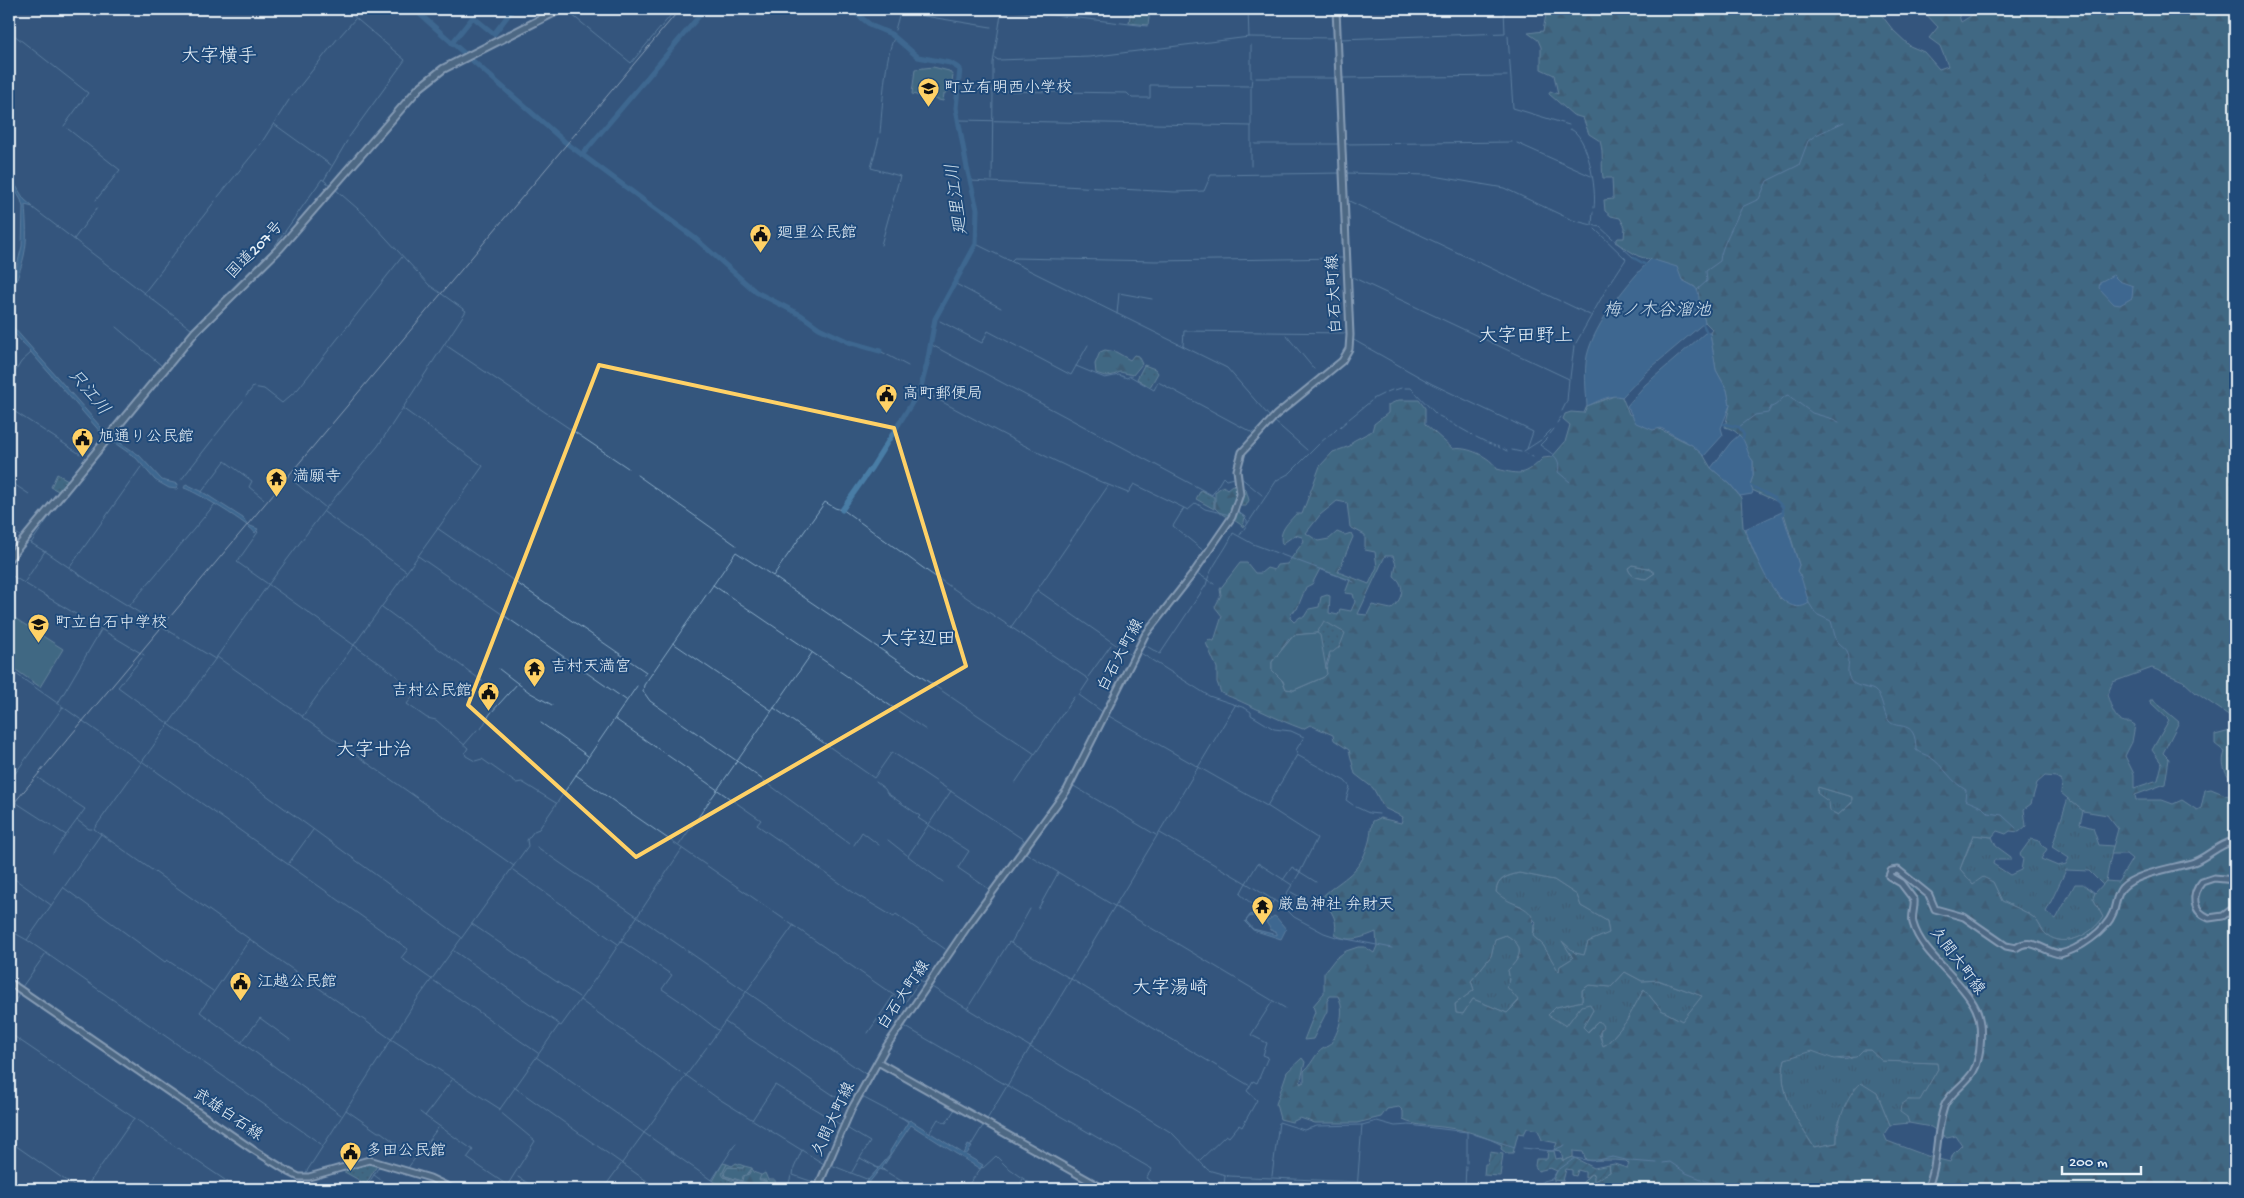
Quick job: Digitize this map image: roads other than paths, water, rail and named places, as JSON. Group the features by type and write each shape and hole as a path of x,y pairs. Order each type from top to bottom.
{"highway":[{"name":"国道207号","path":"9,558 195,332 280,248 419,88 437,74 561,9"}],"main road":[{"name":"白石大町線","path":"878,1062 927,984 1075,777 1150,626 1192,575 1224,530 1239,502 1237,470 1242,452 1276,415 1342,361 1349,349 1336,9"},
{"name":"久間大町線","path":"1927,1189 1934,1170 1945,1106 1973,1071 1981,1031 1980,1022 1966,992 1942,967 1920,937 1913,923 1914,900 1901,883 1889,876 1891,871 1898,870 1922,888 1929,895 1935,910 1964,917 2006,946 2016,948 2022,944 2034,943 2053,953 2060,954 2076,947 2106,926 2119,893 2125,885 2145,876 2196,861 2223,845 2235,841"},
{"path":"2235,880 2214,878 2202,882 2195,895 2194,903 2198,910 2209,918 2223,916 2235,907"},
{"name":"武雄白石線","path":"9,982 252,1149 289,1172 303,1178 361,1161 382,1163 430,1178 453,1189"},
{"name":"久間大町線","path":"816,1189 844,1127 878,1062"},
{"path":"878,1062 1104,1189"}],"water":[{"path":"9,174 24,199 33,207 25,205 25,250 13,292 10,311 14,328 107,434 139,455 162,480 178,484 177,489 169,488 155,480 136,458 102,434 9,327 9,297 22,246 23,207 9,179"},
{"name":"梅ノ木谷溜池","path":"1651,259 1677,267 1682,280 1696,288 1700,309 1705,322 1646,372 1622,397 1609,397 1587,406 1587,356 1597,330 1613,304"},
{"path":"2113,275 2119,281 2133,286 2132,298 2120,305 2114,304 2099,288 2100,282"},
{"path":"1705,333 1710,333 1716,370 1727,390 1730,405 1721,428 1723,435 1704,456 1692,445 1661,428 1653,430 1636,423 1627,406 1645,385"},
{"path":"1739,435 1744,440 1753,461 1753,476 1750,485 1753,491 1752,494 1740,496 1730,484 1711,468 1731,442"},
{"path":"186,484 201,491 243,518 248,525 258,529 255,533 223,509 184,488"},
{"path":"1782,512 1799,565 1797,571 1801,577 1809,603 1798,607 1787,603 1777,594 1768,581 1745,529"},
{"path":"1268,909 1269,916 1265,921 1256,915 1249,917 1246,921 1253,929 1277,935 1266,922 1274,916 1276,917 1286,929 1281,939 1253,930 1245,922 1250,915"},
{"path":"901,1117 910,1120 964,1154 968,1145 972,1147 966,1155 983,1165 980,1169 911,1125 882,1168 885,1171 880,1169 864,1189 868,1180 878,1169 874,1166 879,1168 890,1155 890,1151 908,1122"}],"waterway":[{"path":"345,9 405,60 349,137"},
{"path":"414,9 565,142 696,239 756,292 801,315 819,328 849,342 880,351"},
{"path":"452,43 473,17 494,34 513,9"},
{"path":"566,10 631,63 676,9"},
{"path":"582,155 705,9"},
{"name":"廻里江川","path":"842,510 872,467 920,390 935,319 976,244 977,209 956,108 960,69 950,63 918,57 891,34 872,26 850,9"},
{"path":"1002,9 993,63 993,91 1127,93 1132,98 1150,98 1150,85 1251,86 1252,78"},
{"path":"1002,9 1147,26"},
{"path":"1248,9 1249,37"},
{"path":"1341,39 1505,33 1504,9"},
{"path":"1538,16 1539,9"},
{"path":"900,12 991,27"},
{"path":"895,30 900,12"},
{"path":"340,36 355,19"},
{"path":"9,31 88,93 64,126"},
{"path":"1508,36 1513,108 1569,125"},
{"path":"880,133 886,68 895,37"},
{"path":"995,58 998,60 1090,57 1249,37 1336,38"},
{"path":"292,96 338,38"},
{"path":"1251,45 1251,78"},
{"path":"1344,110 1343,78 1507,76"},
{"path":"1256,78 1337,78"},
{"path":"1251,87 1251,166"},
{"path":"959,91 993,91 992,180"},
{"path":"260,145 289,100"},
{"path":"1344,113 1346,166"},
{"path":"959,120 1251,126"},
{"path":"1697,290 1707,281 1706,271 1720,261 1725,242 1742,207 1759,199 1767,181 1799,165 1808,141 1816,135 1844,122"},
{"path":"274,124 331,165"},
{"path":"68,129 120,170 96,200"},
{"path":"1570,129 1582,141 1590,164 1594,189 1594,208"},
{"path":"879,138 871,168 900,176 881,245"},
{"path":"324,180 347,141"},
{"path":"1345,144 1512,142"},
{"path":"1517,143 1591,176"},
{"path":"1255,144 1339,144"},
{"path":"218,197 257,149"},
{"path":"971,181 1175,192 1204,191 1211,175 1342,173"},
{"path":"1346,173 1428,175 1504,188 1572,220 1600,227 1634,258"},
{"path":"1346,174 1348,222"},
{"path":"33,208 191,329 274,247 322,179 330,185"},
{"path":"335,189 365,215 429,285 466,311 378,446 326,508 268,585 94,829 391,1039 500,1109"},
{"path":"1347,200 1473,260"},
{"path":"170,259 215,201"},
{"path":"74,239 97,208"},
{"path":"1592,225 1593,212"},
{"path":"1595,229 1626,259 1609,285"},
{"path":"976,244 1227,368 1269,416"},
{"path":"246,396 253,387 264,389 282,403 298,389 402,257"},
{"path":"1012,260 1014,258 1156,261 1343,258"},
{"path":"1634,258 1646,265"},
{"path":"1476,261 1560,301"},
{"path":"144,293 168,262"},
{"path":"1349,266 1350,276 1569,379 1567,401 1562,411"},
{"path":"187,347 263,270"},
{"path":"1350,278 1352,312"},
{"path":"954,283 1001,308"},
{"path":"1576,343 1607,288"},
{"path":"1117,314 1119,293 1152,299"},
{"path":"1563,302 1590,315"},
{"path":"1352,317 1352,339 1432,384 1508,420"},
{"path":"940,321 982,343 988,331 1071,375 1088,345"},
{"path":"1703,324 1707,333"},
{"path":"116,327 162,366"},
{"path":"1183,346 1184,331 1347,333"},
{"path":"9,338 14,333"},
{"path":"1286,335 1314,369"},
{"path":"444,344 628,468"},
{"path":"930,344 1212,495 1223,477 1226,480 1235,478"},
{"path":"1570,378 1574,346"},
{"path":"173,364 184,351"},
{"path":"880,351 908,366"},
{"path":"9,382 21,362 31,353"},
{"path":"1076,366 1105,378 1119,375 1127,378 1130,376 1154,390 1158,382 1253,433"},
{"path":"1395,390 1401,388"},
{"path":"1405,388 1411,388 1436,414"},
{"path":"920,390 1022,444 1101,482 1128,493 1134,484 1184,508 1173,526 1205,552"},
{"path":"1387,392 1392,390"},
{"path":"1373,399 1383,394"},
{"path":"1739,427 1755,415 1768,413 1771,407 1788,395 1812,413 1839,422"},
{"path":"215,436 243,401"},
{"path":"1349,419 1371,401"},
{"path":"9,408 80,454"},
{"path":"402,408 483,466 302,717 514,866"},
{"path":"1439,416 1443,418"},
{"path":"1557,423 1561,417"},
{"path":"1274,421 1307,450"},
{"path":"1340,427 1347,421"},
{"path":"1511,421 1533,432 1527,449"},
{"path":"1724,424 1739,427 1744,435 1743,438"},
{"path":"1454,425 1458,427"},
{"path":"1460,428 1469,433"},
{"path":"1334,432 1337,429"},
{"path":"1550,434 1554,429"},
{"path":"1543,438 1551,430"},
{"path":"1321,442 1332,433"},
{"path":"1476,437 1486,442"},
{"path":"1548,437 1540,445 1557,459 1558,472 1570,482"},
{"path":"181,480 213,439"},
{"path":"1524,451 1541,440"},
{"path":"1240,535 1277,480 1290,473 1319,444"},
{"path":"1503,449 1507,451"},
{"path":"1512,450 1521,452"},
{"path":"1526,453 1533,457"},
{"path":"201,493 225,461 252,481 249,487 264,499"},
{"path":"70,567 141,467"},
{"path":"637,475 736,545"},
{"path":"1240,477 1262,495"},
{"path":"292,480 326,508"},
{"path":"9,481 29,494"},
{"path":"1750,485 1773,497 1783,507 1783,514"},
{"path":"1037,590 1108,486"},
{"path":"842,510 825,502 773,576 736,552 644,685 643,691 650,701 737,761 850,844"},
{"path":"1184,508 1188,510 1196,503 1205,509 1230,515"},
{"path":"31,543 58,504"},
{"path":"130,605 215,504"},
{"path":"842,509 930,573 1087,678 1089,680 1079,695 1104,713"},
{"path":"324,512 406,571"},
{"path":"1236,513 1239,512 1247,520 1247,523"},
{"path":"9,528 23,538"},
{"path":"437,528 646,672 644,675"},
{"path":"257,531 237,562 389,670 416,692 407,704 427,718 436,720 468,748 465,753 466,756 475,761 482,759 516,783 522,782 556,803"},
{"path":"1143,644 1160,654 1206,585 1211,571 1233,533 1253,544 1354,582"},
{"path":"26,540 44,551"},
{"path":"24,583 45,551 99,588 215,659"},
{"path":"418,556 626,700"},
{"path":"1202,565 1197,573 1214,584"},
{"path":"9,574 144,655"},
{"path":"774,577 1035,754 1074,697"},
{"path":"713,585 926,730"},
{"path":"1011,627 1037,590 1132,656"},
{"path":"1809,603 1816,614 1831,621 1836,639 1848,653 1848,673 1852,682 1874,690 1877,693 1889,721 1892,724 1910,729 1913,733 1916,750 1930,757 1956,783 1966,790 1965,800 1982,807 1988,813 2002,815 2016,828"},
{"path":"382,607 482,681"},
{"path":"58,703 101,630"},
{"path":"673,643 771,710"},
{"path":"1132,655 1138,644"},
{"path":"1088,677 1111,645"},
{"path":"1138,654 1139,652 1209,696 1245,708 1251,712 1251,715 1274,729 1291,731 1304,737 1296,750 1297,754"},
{"path":"679,845 812,653"},
{"path":"217,657 302,716"},
{"path":"142,658 118,687 461,937"},
{"path":"9,669 141,762"},
{"path":"499,669 529,692 552,705"},
{"path":"481,729 490,714 518,683"},
{"path":"305,1174 416,1001 528,846 527,840 534,831 539,829 637,686"},
{"path":"986,1121 1236,704"},
{"path":"14,775 63,707"},
{"path":"774,708 874,778 892,752 1024,840 1018,849 1020,850"},
{"path":"1107,715 1267,806 1297,755 1345,781 1350,787 1346,800 1353,805"},
{"path":"615,719 761,820 757,825 857,895 894,917 896,914 945,949"},
{"path":"541,723 588,756"},
{"path":"1091,748 1101,728"},
{"path":"464,745 477,730"},
{"path":"1015,783 1034,755"},
{"path":"143,762 408,949 401,958 538,1053"},
{"path":"576,775 905,1003 920,980 926,984"},
{"path":"38,778 85,809 77,820"},
{"path":"876,782 887,793 920,816 918,818 969,851 958,868 989,889"},
{"path":"1072,785 1156,835"},
{"path":"943,882 908,856 951,791"},
{"path":"9,798 66,835 53,853"},
{"path":"1267,806 1317,838 1300,872 1281,903"},
{"path":"1356,807 1369,813 1379,814"},
{"path":"66,835 77,820 89,829 92,829"},
{"path":"289,863 313,830"},
{"path":"854,845 862,832 879,845"},
{"path":"1160,833 1246,883 1240,894 1259,910"},
{"path":"101,834 27,940 321,1144"},
{"path":"888,840 907,855"},
{"path":"537,847 867,1075"},
{"path":"505,1189 535,1141 499,1111 500,1109 559,1025 561,1026 603,968 682,849"},
{"path":"1024,852 1285,1008"},
{"path":"1292,885 1258,863 1246,883 1283,906 1294,917 1324,933 1392,948"},
{"path":"1283,880 1292,867 1316,882"},
{"path":"513,870 618,944"},
{"path":"1038,909 1058,873"},
{"path":"9,875 51,905"},
{"path":"64,888 165,962 167,960 213,991"},
{"path":"1291,892 1316,906"},
{"path":"1268,910 1274,900"},
{"path":"1011,943 1030,909"},
{"path":"472,924 579,997"},
{"path":"709,1044 793,926"},
{"path":"9,930 27,940"},
{"path":"250,939 200,1012 341,1115"},
{"path":"621,941 672,975 662,989 680,1001"},
{"path":"967,1009 1009,942 1250,1086"},
{"path":"454,951 559,1024"},
{"path":"22,987 46,953"},
{"path":"9,978 22,988"},
{"path":"930,986 1172,1133 1208,1170 1229,1176 1358,1182 1398,1189"},
{"path":"9,1013 20,992"},
{"path":"868,1033 893,996"},
{"path":"580,1000 680,1072"},
{"path":"682,1002 718,1030"},
{"path":"1199,1161 1226,1135 1229,1137 1239,1125 1242,1127 1257,1100 1247,1091 1253,1081 1257,1083 1268,1057 1263,1055 1267,1043 1251,1035 1272,1002"},
{"path":"241,1043 260,1018 290,1040"},
{"path":"725,1022 839,1099 829,1116"},
{"path":"904,1026 1152,1169 1146,1178 1161,1189"},
{"path":"9,1033 168,1141"},
{"path":"603,1189 707,1047"},
{"path":"536,1057 724,1189"},
{"path":"684,1074 716,1097 824,1164"},
{"path":"871,1078 873,1079 862,1097 902,1118"},
{"path":"452,1080 425,1116 473,1150 467,1158 507,1185"},
{"path":"752,1120 775,1085 841,1125"},
{"path":"514,1087 658,1189"},
{"path":"930,1132 938,1119 946,1123 955,1109"},
{"path":"346,1110 401,1147"},
{"path":"420,1112 425,1116"},
{"path":"85,1189 134,1118"},
{"path":"1272,1176 1279,1122 1304,1130 1317,1126 1362,1125 1377,1121 1395,1126 1409,1125 1467,1132 1467,1163"},
{"path":"970,1147 984,1124"},
{"path":"1357,1189 1362,1125"},
{"path":"845,1127 870,1142 860,1158 875,1166"},
{"path":"407,1169 438,1128"},
{"path":"1473,1134 1515,1147"},
{"path":"9,1141 78,1189"},
{"path":"170,1143 228,1182"},
{"path":"712,1180 736,1143"},
{"path":"1523,1148 1552,1151 1565,1145"},
{"path":"802,1150 793,1175 816,1183"},
{"path":"981,1166 983,1168 996,1156 1006,1166 1038,1189 1053,1189"},
{"path":"1533,1189 1543,1181 1552,1179 1557,1171 1575,1158 1592,1161 1613,1157 1630,1161 1657,1163"},
{"path":"852,1172 860,1158"},
{"path":"382,1162 394,1165"},
{"path":"1663,1163 1670,1162 1686,1173 1726,1189"},
{"path":"365,1189 380,1165"},
{"path":"831,1165 869,1180"},
{"path":"1463,1189 1465,1187 1466,1166"},
{"path":"965,1189 982,1167"},
{"path":"885,1171 903,1182 900,1189"},
{"path":"374,1175 393,1189"},
{"path":"1180,1189 1224,1187 1225,1175"},
{"path":"772,1189 788,1186 791,1176"},
{"path":"518,1177 537,1189"},
{"path":"1017,1189 1023,1179"},
{"path":"297,1189 302,1180"},
{"path":"230,1183 238,1189"},
{"path":"1171,1189 1175,1187 1177,1189"}],"railway":[{"path":"9,809 680,9"}],"place":[{"name":"町立有明西小学校","path":"928,108"},
{"name":"廻里公民館","path":"761,253"},
{"name":"高町郵便局","path":"887,414"},
{"name":"旭通り公民館","path":"82,457"},
{"name":"満願寺","path":"277,497"},
{"name":"町立白石中学校","path":"39,643"},
{"name":"吉村天満宮","path":"535,687"},
{"name":"吉村公民館","path":"488,711"},
{"name":"厳島神社 弁財天","path":"1262,925"},
{"name":"江越公民館","path":"241,1002"},
{"name":"多田公民館","path":"350,1171"}],"district":[{"name":"大字横手","path":"219,57"},
{"name":"大字田野上","path":"1526,337"},
{"name":"大字辺田","path":"918,640"},
{"name":"大字廿治","path":"374,751"},
{"name":"大字湯崎","path":"1170,989"}],"water label":[{"name":"只江川","path":"88,393"}]}
